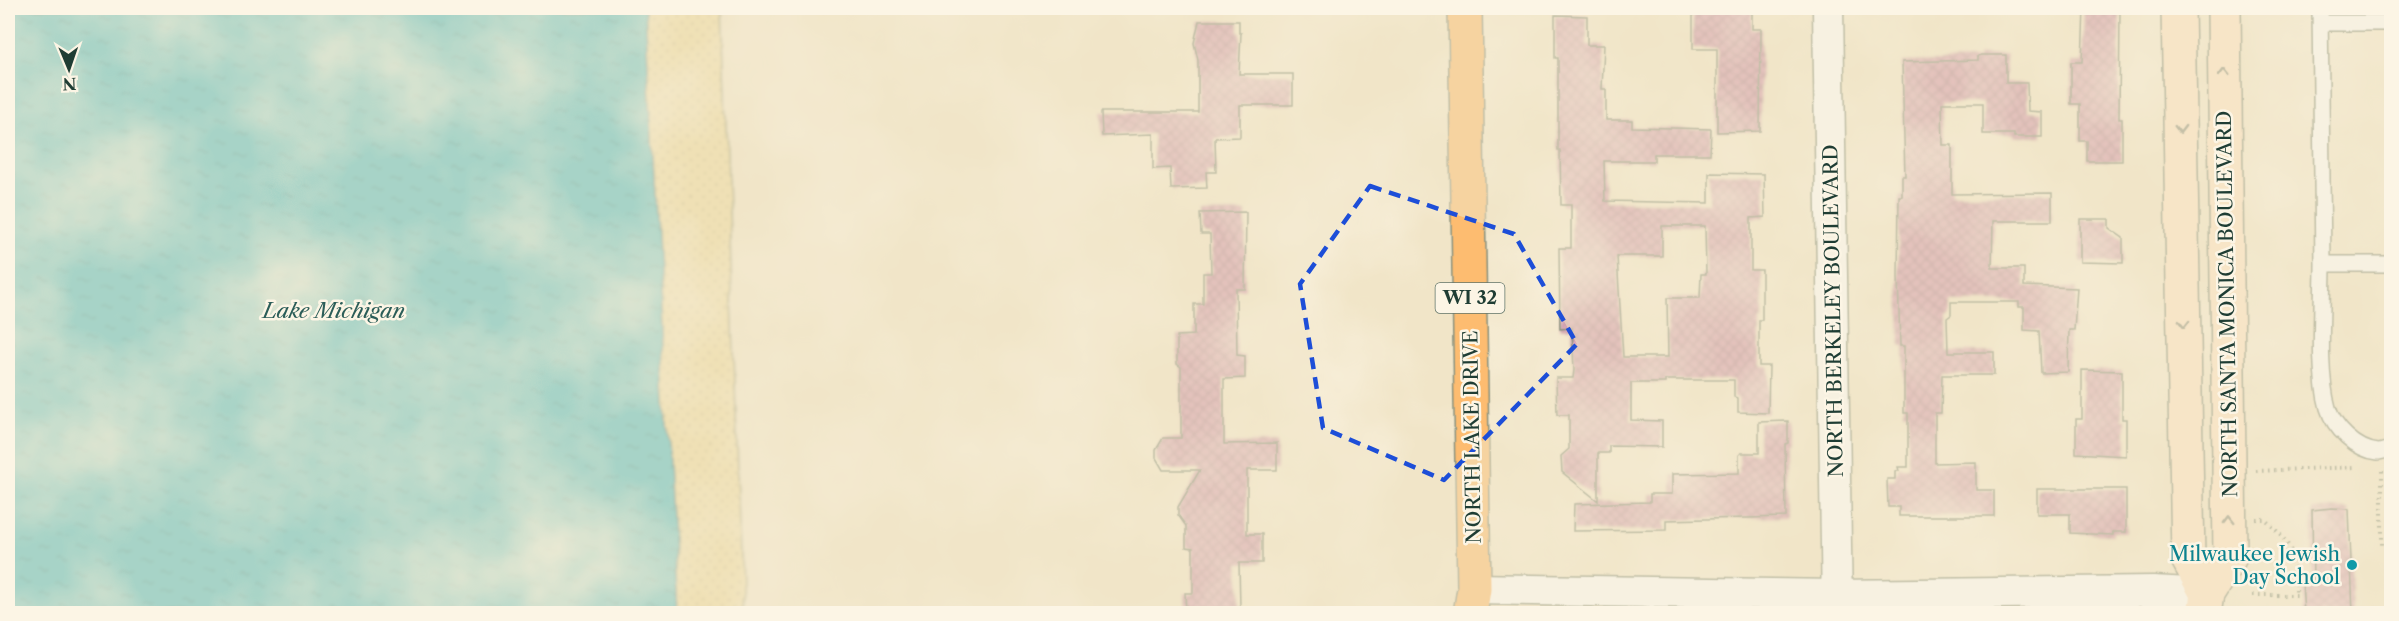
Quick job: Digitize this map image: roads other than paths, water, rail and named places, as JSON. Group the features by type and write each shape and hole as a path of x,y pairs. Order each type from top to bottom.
{"main road":[{"name":"NORTH LAKE DRIVE","path":"1465,8 1472,601"}],"street":[{"name":"NORTH BERKELEY BOULEVARD","path":"1828,8 1837,604"},
{"path":"2178,8 2187,559 2206,604"},
{"name":"NORTH SANTA MONICA BOULEVARD","path":"2206,604 2230,557 2224,8"},
{"path":"1472,601 1837,604 2153,591 2206,604"}],"lane":[{"path":"2320,8 2322,23 2323,379 2329,409 2340,430 2360,446 2378,452 2391,449"},
{"path":"2322,23 2391,23"},
{"path":"2323,264 2391,264"}],"water":[{"name":"Lake Michigan","path":"8,8 645,8 677,613 8,613"}],"place":[{"name":"Milwaukee Jewish Day School","path":"2352,565"}]}
